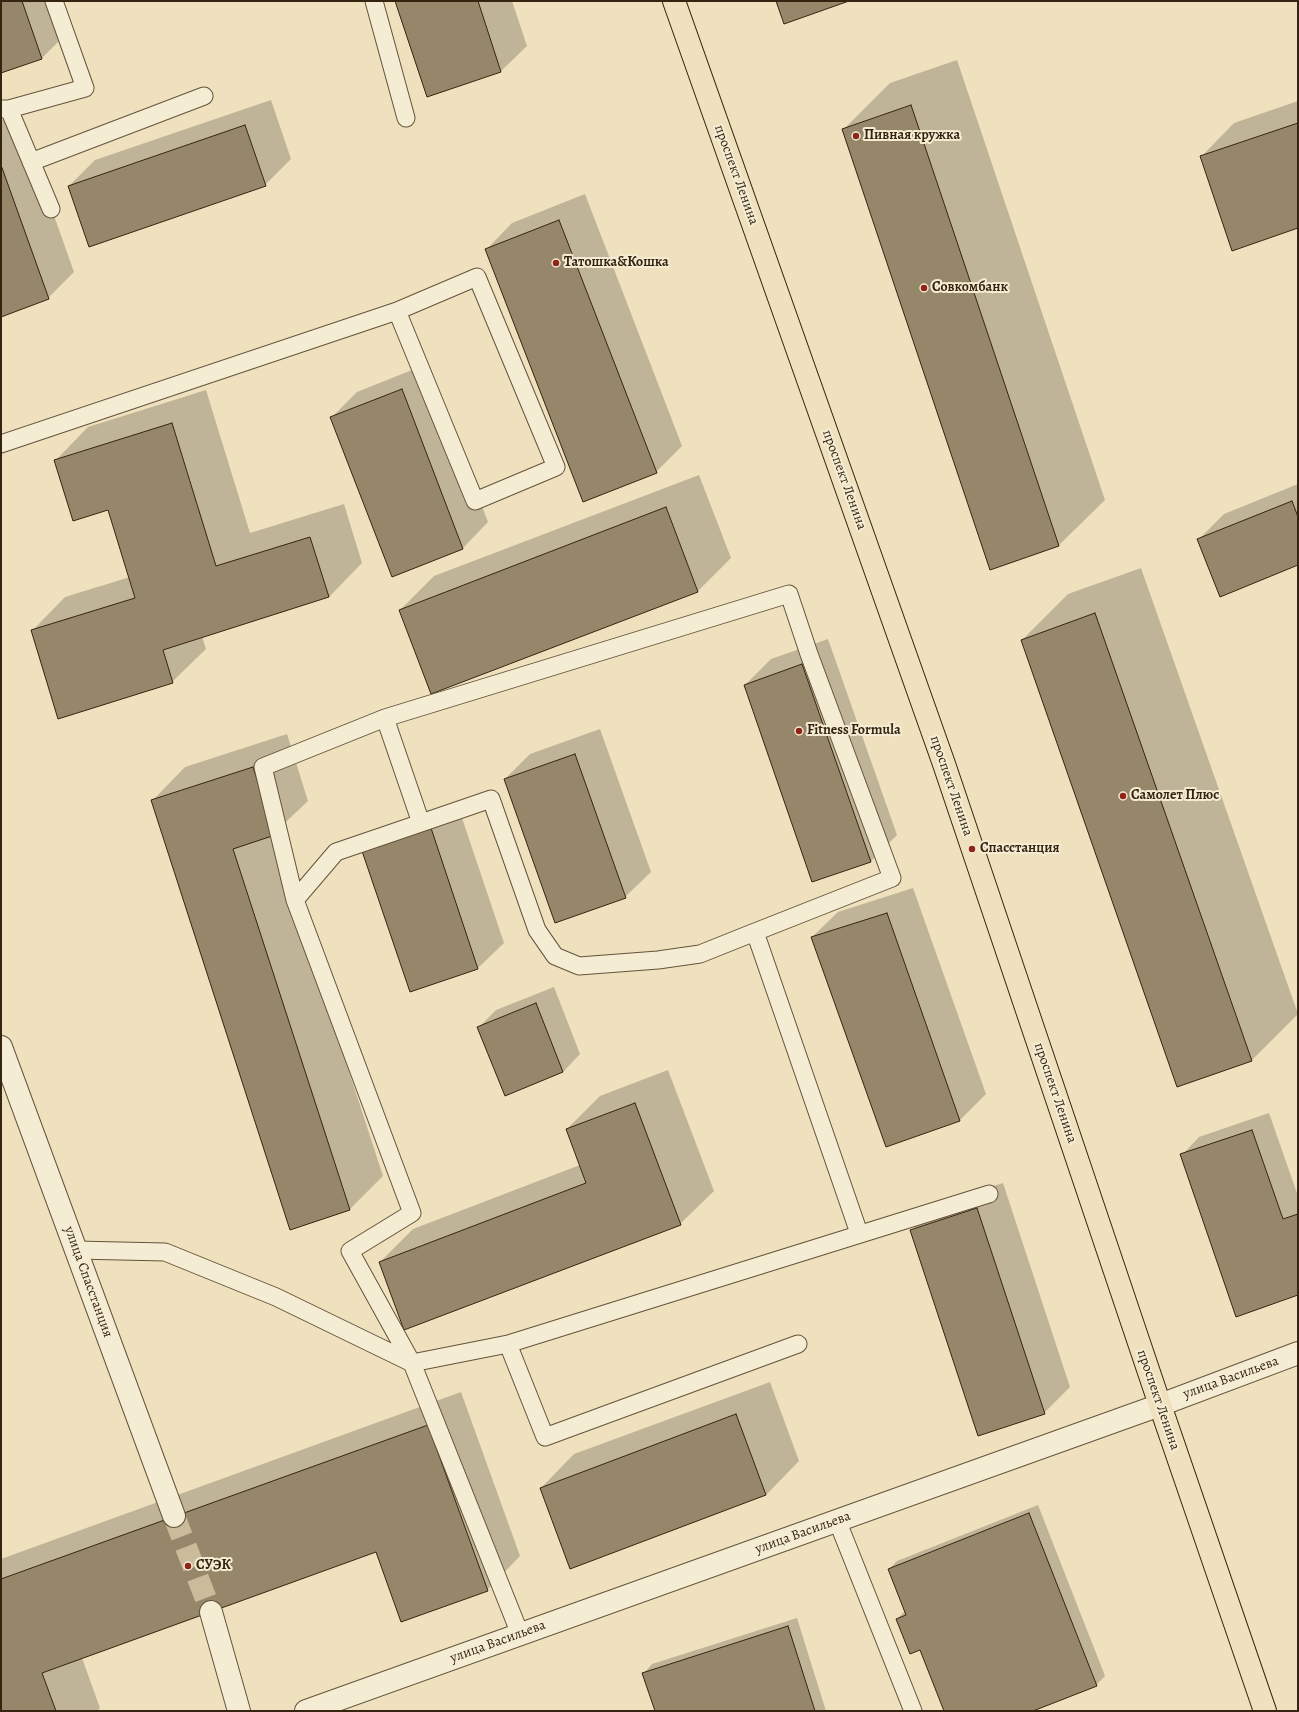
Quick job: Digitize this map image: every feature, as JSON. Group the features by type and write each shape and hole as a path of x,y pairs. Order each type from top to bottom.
{"main road":[{"name":"проспект Ленина","path":"674,1 944,764 1160,1405 1265,1711"}],"street":[{"name":"улица Спасстанция","path":"1,1047 174,1516"},
{"name":"улица Васильева","path":"306,1711 1160,1405 1298,1353"},
{"path":"211,1612 239,1711"}],"lane":[{"path":"51,209 31,162 5,109 85,88 54,1"},
{"path":"374,1 406,118"},
{"path":"31,162 204,96"},
{"path":"1,444 396,311 478,277 556,468 475,501 396,311"},
{"path":"295,900 336,852 491,799 537,930 555,956 579,966 658,960 700,954 892,878 809,654 789,594 385,718 263,767 295,900 412,1213 350,1251 412,1363 520,1634"},
{"path":"385,718 421,823"},
{"path":"755,932 859,1233"},
{"path":"76,1250 165,1252 276,1297 412,1363 508,1344 859,1233 989,1194"},
{"path":"508,1344 545,1437 798,1344"},
{"path":"837,1520 913,1711"}],"building":[{"path":"1,1 22,1 42,59 1,73"},
{"path":"395,1 478,1 501,72 427,97"},
{"path":"776,1 849,1 784,24"},
{"path":"911,105 1059,546 990,570 842,129"},
{"path":"1298,123 1298,228 1232,251 1200,156"},
{"path":"245,125 266,186 89,247 68,186"},
{"path":"1,165 49,299 1,317"},
{"path":"559,220 657,473 583,502 485,249"},
{"path":"402,389 463,549 392,577 330,417"},
{"path":"172,423 216,566 310,537 329,597 163,650 173,683 58,719 31,630 135,598 108,510 73,521 54,460"},
{"path":"1292,501 1298,517 1298,565 1220,597 1197,539"},
{"path":"666,507 698,592 431,694 399,610"},
{"path":"1095,613 1252,1061 1177,1087 1021,640"},
{"path":"802,664 871,862 812,882 744,685"},
{"path":"575,754 626,898 555,923 504,779"},
{"path":"253,767 275,835 233,849 350,1210 290,1230 151,800"},
{"path":"431,828 478,969 410,992 362,851"},
{"path":"887,913 960,1121 886,1147 811,937"},
{"path":"536,1003 563,1072 505,1096 477,1027"},
{"path":"635,1103 681,1225 404,1330 379,1262 586,1183 566,1129"},
{"path":"1252,1130 1283,1219 1298,1214 1298,1295 1236,1317 1180,1154"},
{"path":"977,1208 1045,1414 978,1436 910,1230"},
{"path":"736,1414 766,1495 570,1569 540,1488"},
{"name":"СУЭК","path":"428,1425 488,1591 401,1622 376,1552 42,1673 56,1711 1,1711 1,1579"},
{"path":"1029,1513 1097,1686 1033,1711 944,1711 920,1650 910,1654 896,1619 906,1615 888,1569"},
{"path":"788,1626 815,1711 655,1711 642,1673"}],"tunnel":[{"path":"174,1516 211,1612"}],"place":[{"name":"Пивная кружка","path":"856,136"},
{"name":"Татошка&Кошка","path":"556,263"},
{"name":"Совкомбанк","path":"924,288"},
{"name":"Fitness Formula","path":"799,731"},
{"name":"Самолет Плюс","path":"1123,796"},
{"name":"Спасстанция","path":"972,849"},
{"name":"СУЭК","path":"188,1566"}]}
